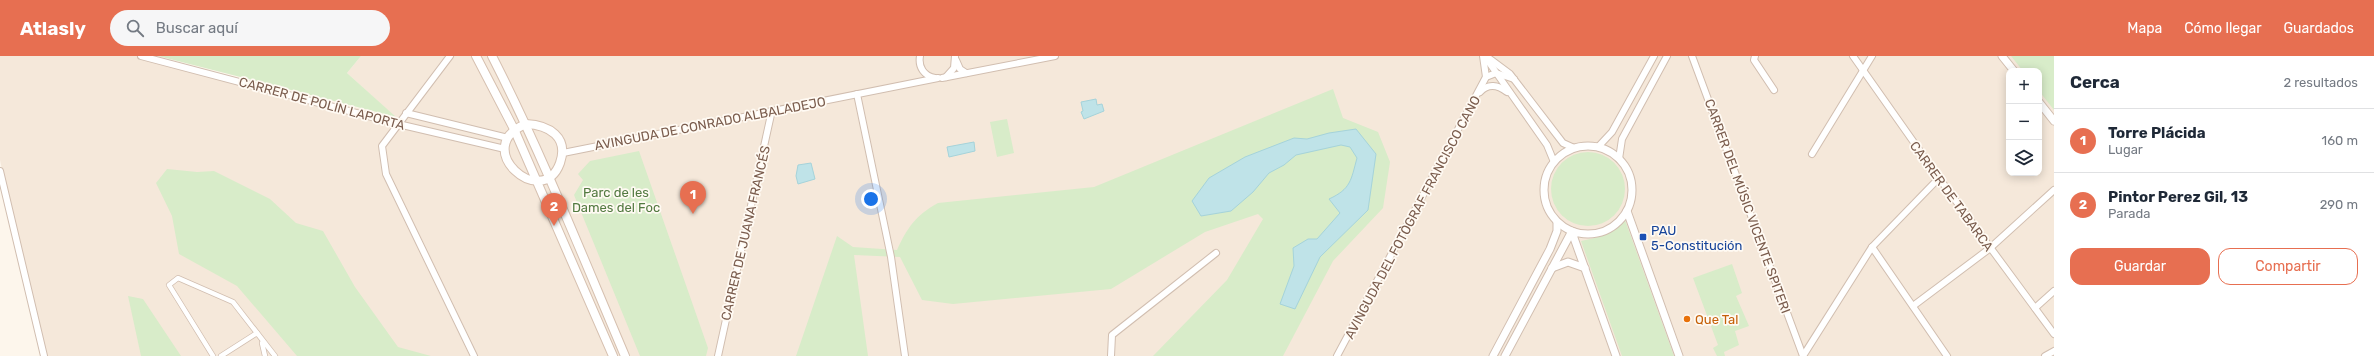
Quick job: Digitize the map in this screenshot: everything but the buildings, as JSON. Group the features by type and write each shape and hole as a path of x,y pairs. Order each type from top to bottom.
{"main road":[{"path":"476,56 514,128 613,356"},
{"path":"492,56 526,124 625,356"},
{"path":"526,124 538,124 559,135 563,153 559,165 549,177 538,182 522,177 511,169 505,149 508,138 514,128 526,124"}],"street":[{"name":"CARRER DE POLÍN LAPORTA","path":"140,56 398,124 505,149"},
{"path":"450,56 382,146 386,174 474,356"},
{"path":"916,82 920,78 922,69 920,56"},
{"name":"AVINGUDA DE CONRADO ALBALADEJO","path":"563,153 772,110 1055,56"},
{"path":"1484,56 1547,145 1554,162"},
{"path":"1484,56 1512,77 1563,143 1574,148"},
{"path":"1484,56 1486,77 1496,73 1512,77"},
{"path":"1598,147 1612,132 1654,56"},
{"path":"1619,159 1622,139 1667,56"},
{"name":"CARRER DEL MÚSIC VICENTE SPITERI","path":"1692,56 1803,356"},
{"path":"1755,56 1754,60 1774,90"},
{"name":"CARRER DE TABARCA","path":"1853,56 1989,249 2054,334"},
{"path":"1812,154 1872,56"},
{"path":"2002,56 2012,68"},
{"path":"922,69 927,76 940,78 951,72 955,58"},
{"path":"955,58 960,69 966,73"},
{"name":"AVINGUDA DEL FOTÒGRAF FRANCISCO CANO","path":"1337,356 1486,77"},
{"path":"1476,96 1484,88 1492,86 1501,87 1512,95"},
{"path":"857,94 891,257 905,356"},
{"path":"2041,104 2054,121"},
{"name":"CARRER DE JUANA FRANCÉS","path":"718,356 772,110"},
{"name":"CARRER DE POLÍN LAPORTA","path":"406,113 508,138"},
{"path":"1598,147 1619,159 1630,176 1632,191 1627,211 1619,221 1608,229 1594,234 1573,231 1557,222 1546,204 1544,187 1547,174 1554,162 1566,152 1574,148 1598,147"},
{"path":"0,170 44,356"},
{"path":"1803,356 1872,247 1939,178"},
{"path":"1913,306 1989,249 2054,190"},
{"path":"1627,211 1679,356"},
{"path":"1493,356 1550,249 1557,230 1557,222"},
{"path":"1505,356 1573,231"},
{"path":"1573,231 1574,238 1616,356"},
{"path":"1872,247 1947,356"},
{"path":"1111,356 1112,336 1216,253"},
{"path":"1552,268 1568,262 1585,268"},
{"path":"214,356 169,285 178,278 232,302 275,356"},
{"path":"2035,308 2054,291"},
{"path":"221,356 257,333 265,348 263,352 266,356"},
{"path":"2045,356 2054,352"}],"shaded area":[{"path":"0,56 138,56 395,117 347,73 361,56 2054,56 2054,356 41,356 0,160"}],"green space":[{"path":"158,56 361,56 347,73 396,117"},
{"path":"2011,56 2054,56 2054,110 2042,95 2042,68 2021,68"},
{"path":"1333,89 1343,118 1378,132 1390,162 1383,208 1333,261 1283,356 1153,356 1227,280 1263,219 1258,214 1205,232 1111,289 953,304 922,300 900,257 854,255 868,356 796,356 837,236 853,247 897,250 905,235 918,217 938,203 1094,187"},
{"path":"1007,119 1014,153 997,157 990,122"},
{"name":"Parc de les Dames del Foc","path":"639,151 708,348 706,356 640,356 574,195 583,180 578,174 590,161"},
{"path":"1581,152 1595,152 1609,158 1619,168 1625,182 1625,196 1619,210 1609,220 1595,226 1581,226 1567,220 1557,210 1551,196 1551,182 1557,168 1567,158"},
{"path":"167,169 197,172 214,171 270,199 296,223 323,231 355,287 398,347 431,356 297,356 237,286 179,254 172,216 156,183"},
{"path":"1625,220 1674,356 1622,356 1581,241 1599,237"},
{"path":"1732,264 1742,293 1736,296 1749,326 1735,331 1739,345 1724,352 1725,356 1717,356 1713,348 1718,345 1693,278"},
{"path":"128,296 143,299 181,356 141,356"}],"water":[{"path":"1096,99 1097,105 1102,104 1104,111 1084,119 1081,112 1083,111 1081,102"},
{"path":"1356,129 1376,154 1368,210 1320,257 1295,309 1280,304 1294,266 1293,248 1308,239 1317,239 1340,213 1329,199 1342,191 1349,183 1357,158 1350,147 1341,145 1296,155 1284,165 1269,173 1253,192 1231,211 1201,216 1192,201 1209,178 1245,157 1294,138 1307,139 1329,133"},
{"path":"974,142 975,151 949,157 947,147"},
{"path":"811,163 815,179 798,184 796,176 798,165"}],"place":[{"name":"Torre Plácida","path":"693,214"},
{"name":"Pintor Perez Gil, 13","path":"554,226"},
{"name":"PAU 5-Constitución","path":"1643,237"},
{"name":"Que Tal","path":"1687,319"}]}
